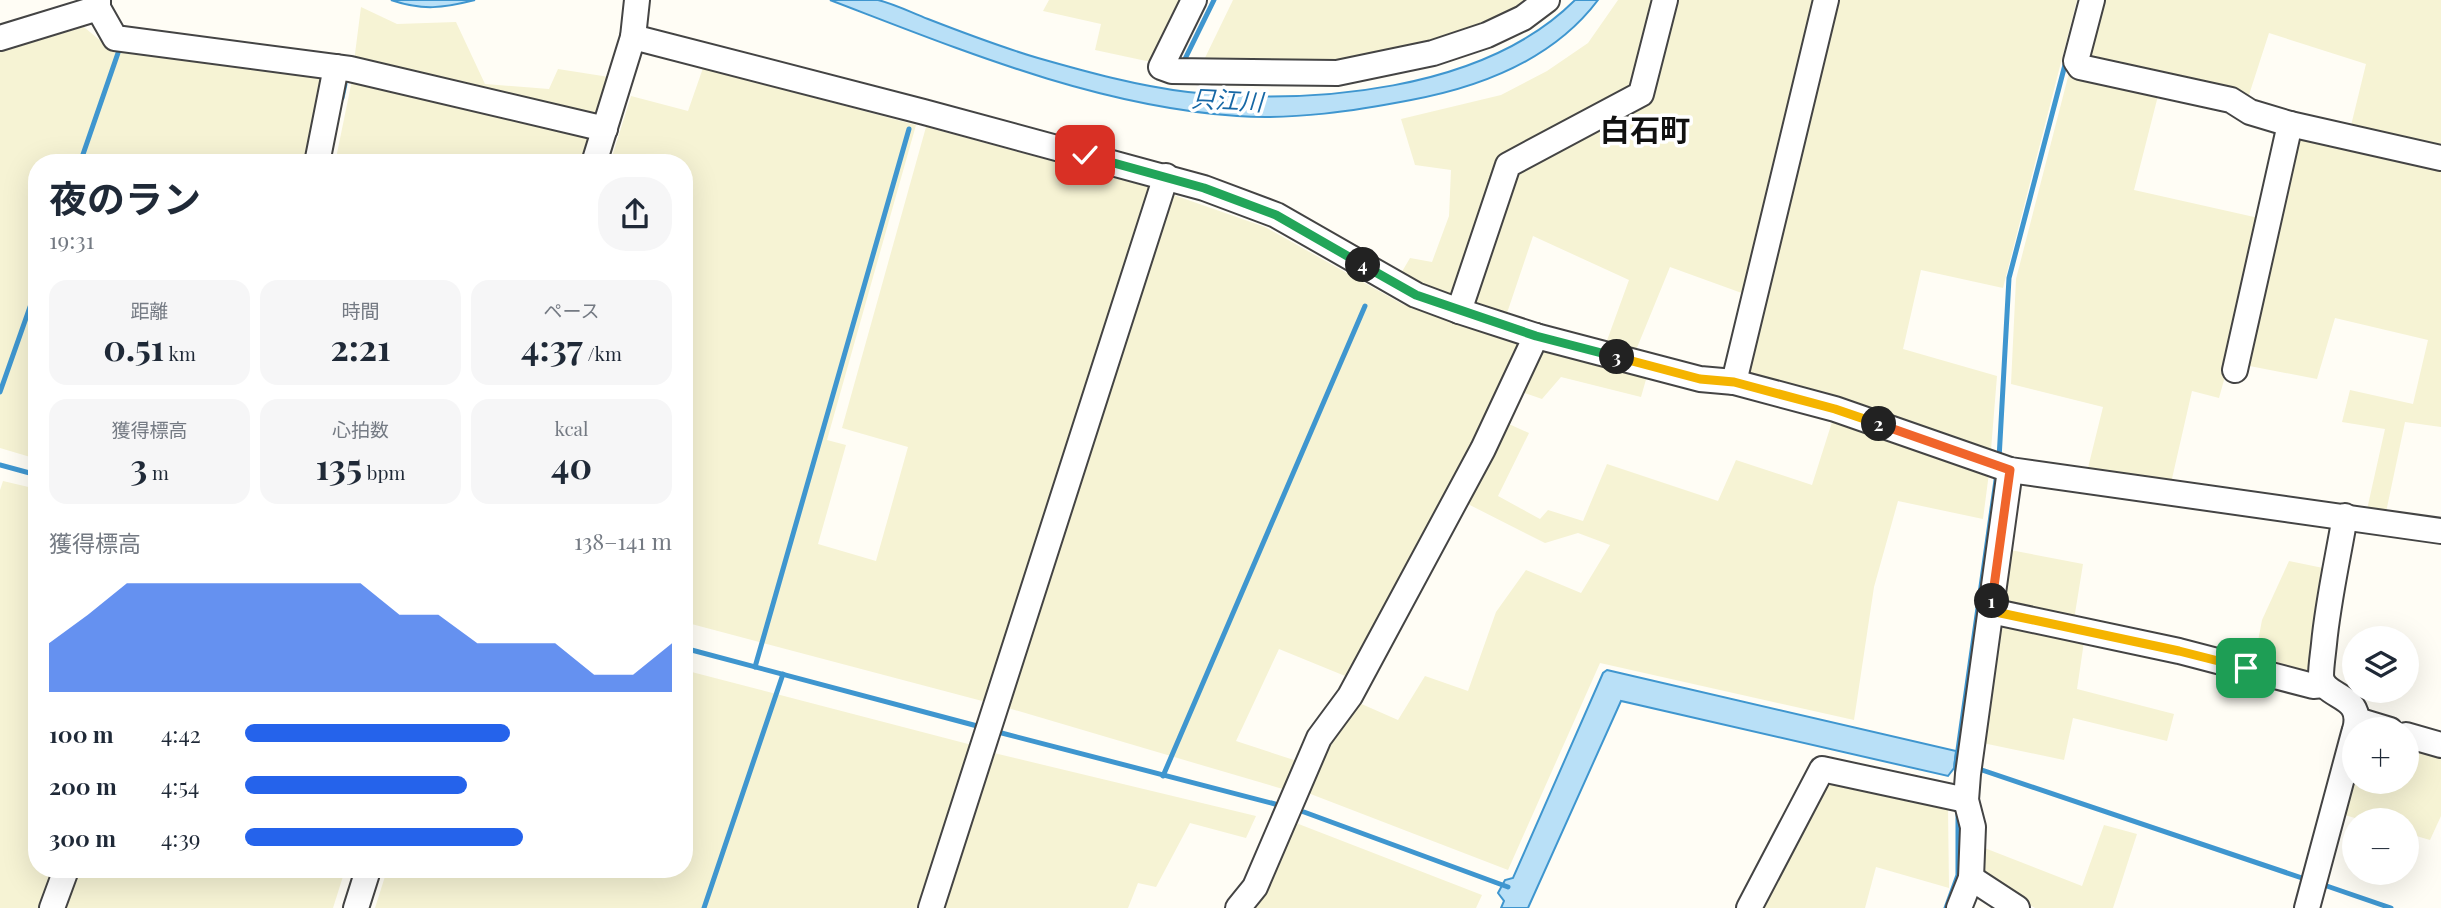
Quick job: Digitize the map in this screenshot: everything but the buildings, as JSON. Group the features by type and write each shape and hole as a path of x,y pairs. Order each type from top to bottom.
{"street":[{"path":"597,154 633,37 637,0"},
{"path":"1194,0 1161,67 1172,71 1337,73 1433,53 1486,35 1522,18 1547,0"},
{"path":"1459,311 1508,165 1641,93 1665,0"},
{"path":"1734,382 1826,0"},
{"path":"2092,0 2076,61 2080,67 2231,100 2250,112 2290,124 2441,158"},
{"path":"0,38 98,4 115,38 336,67 605,129"},
{"path":"633,37 1166,176 1276,215 1416,295 1459,311 1536,336 1700,379 1734,382 1835,409 2002,467 2441,531"},
{"path":"319,154 336,67"},
{"path":"2235,370 2290,124"},
{"path":"931,908 1166,176"},
{"path":"1238,908 1255,887 1319,738 1350,696 1483,449 1536,336"},
{"path":"1959,908 1971,878 1973,827 1966,800 1991,611 2002,467"},
{"path":"2345,516 2325,631 2321,677 2324,685 2350,702 2353,717"},
{"path":"1991,611 2179,651 2313,686 2324,685"},
{"path":"2419,739 2441,745"},
{"path":"1749,908 1822,769 1966,800"},
{"path":"2312,890 2342,777"},
{"path":"52,908 63,878"},
{"path":"356,908 365,878"},
{"path":"1971,878 2017,908"}],"shaded area":[{"path":"1049,0 1182,0 1151,62 1095,50 1101,24 1043,11"},
{"path":"1233,0 1533,0 1476,33 1338,67 1202,64"},
{"path":"1618,0 2077,0 2003,288 1921,270 1903,349 1997,376 1991,450 1742,376 1761,300 1670,267 1634,355 1605,346 1629,280 1533,236 1506,316 1415,290 1400,275 1410,258 1432,262 1449,216 1451,170 1415,165 1401,119 1501,95 1547,71 1588,43"},
{"path":"2099,0 2441,0 2441,427 2405,422 2385,517 2366,514 2385,429 2342,422 2350,390 2413,404 2428,340 2335,318 2317,379 2229,362 2219,398 2192,391 2171,483 2086,476 2103,407 2011,384 2016,279 2069,73 2082,62","holes":["2269,33 2366,64 2347,142 2292,132 2272,221 2134,190 2162,80 2248,98"]},
{"path":"361,7 397,24 456,22 485,84 549,89 558,69 609,77 583,154 337,154 351,85"},
{"path":"84,27 114,52 326,76 310,154 28,154 28,456 0,448 0,52"},
{"path":"703,68 916,125 827,440 846,445 818,544 876,561 908,447 842,428 926,127 1152,188 986,702 693,624 693,154 613,154 631,96 688,111"},
{"path":"1171,194 1265,227 1404,305 1647,376 1641,397 1561,377 1542,399 1508,387 1491,416 1529,433 1498,496 1540,519 1548,510 1583,521 1607,464 1718,501 1736,460 1812,485 1832,422 1989,473 1983,519 1898,501 1874,587 1854,720 1600,663 1508,870 1308,793 1311,765 1357,702 1398,720 1425,676 1468,691 1496,612 1526,570 1581,593 1610,545 1578,533 1545,543 1450,495 1350,678 1279,649 1236,741 1297,761 1286,790 1008,708"},
{"path":"3,481 28,487 28,878 52,878 41,908 0,908 0,490"},
{"path":"2005,549 2083,564 2072,632 2085,635 2077,689 2174,714 2167,741 2073,718 2064,760 1978,742"},
{"path":"2289,561 2328,569 2316,680 2254,662 2262,620"},
{"path":"693,672 972,745 920,908 375,908 384,878 693,878"},
{"path":"2419,745 2441,751 2441,816 2430,840 2419,837 2419,808 2342,808 2342,814 2338,813 2344,794 2419,794"},
{"path":"994,753 1256,816 1246,838 1190,823 1156,887 1138,883 1128,908 945,908"},
{"path":"1828,779 1948,807 1949,888 1876,867 1865,908 1759,908"},
{"path":"1296,823 1482,895 1476,908 1253,908 1263,897"},
{"path":"2104,825 2137,834 2113,908 2035,908 1986,879 1982,847 2082,886"},
{"path":"74,878 342,878 333,908 63,908"}],"water":[{"path":"391,0 475,0 433,7 413,6"},
{"name":"只江川","path":"830,0 878,0 1010,49 1131,82 1188,92 1287,96 1340,93 1445,73 1493,55 1537,31 1575,0 1598,0 1580,21 1538,55 1514,68 1463,87 1411,100 1346,111 1259,117 1184,110 1080,88 979,56"},
{"path":"1607,670 1956,751 1954,768 1948,776 1621,701 1528,908 1501,908 1504,901 1498,893 1505,880 1513,878 1603,673"}],"waterway":[{"path":"1184,61 1214,0"},
{"path":"83,154 118,53"},
{"path":"1999,459 2009,278 2066,61"},
{"path":"342,98 345,84"},
{"path":"755,667 909,129"},
{"path":"1163,776 1365,306"},
{"path":"0,392 28,313"},
{"path":"0,465 28,473"},
{"path":"1957,775 1956,764 1997,473"},
{"path":"693,650 981,727"},
{"path":"704,908 783,674"},
{"path":"994,731 1275,804"},
{"path":"1976,768 2308,880"},
{"path":"1304,812 1508,887"},
{"path":"1946,908 1958,875 1958,815"},
{"path":"2321,884 2391,908"}],"district":[{"name":"白石町","path":"1645,131"}],"route":[{"path":"1085,155 1166,176 1276,215 1416,295 1459,311 1536,336 1700,379 1734,382 1835,409 2010,470 1991,611 2246,668"}]}
